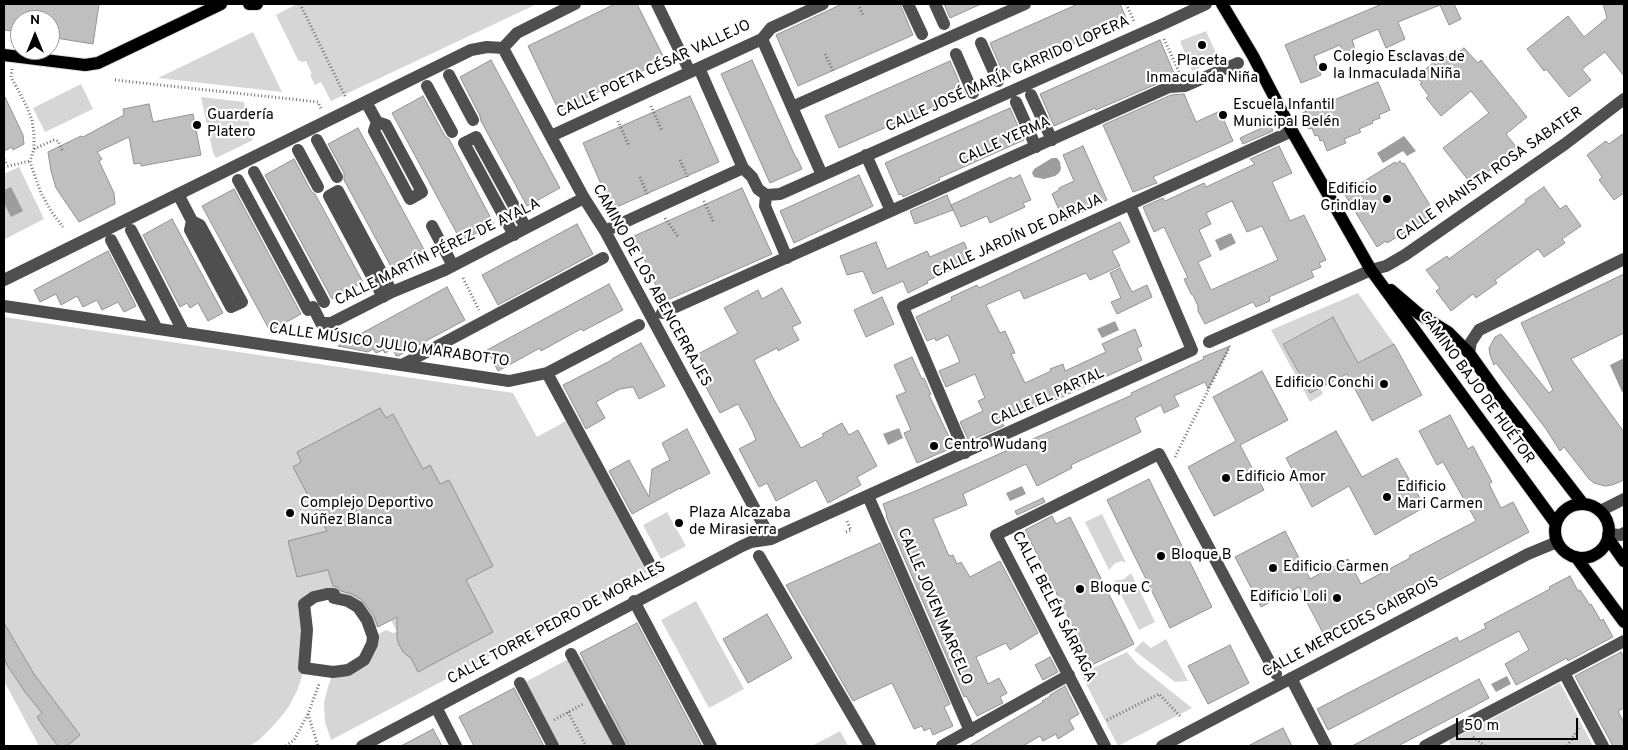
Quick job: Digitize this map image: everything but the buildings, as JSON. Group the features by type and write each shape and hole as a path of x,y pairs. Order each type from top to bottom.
{"main road":[{"path":"4,55 85,64 98,63 221,4"},
{"path":"249,4 257,4"},
{"name":"CAMINO BAJO DE HUÉTOR","path":"1222,4 1253,56 1292,131 1370,270 1556,524"},
{"name":"CAMINO BAJO DE HUÉTOR","path":"1370,270 1418,314 1448,332 1469,353 1583,504"},
{"path":"1576,557 1586,557 1595,554 1600,550 1608,536 1608,526 1605,517 1593,506 1583,504 1565,510 1559,516 1556,524 1557,542 1563,550 1576,557 1624,622"},
{"path":"1608,536 1624,561"}],"street":[{"path":"4,280 471,50 487,47 503,48 517,33 575,4"},
{"path":"657,4 694,70 743,168 752,177 758,189 766,195 765,206 785,253"},
{"name":"CALLE POETA CÉSAR VALLEJO","path":"551,136 762,40 771,28 823,4"},
{"path":"908,4 922,34"},
{"path":"935,4 944,24"},
{"path":"792,106 1025,4"},
{"path":"1163,30 1206,4"},
{"name":"CALLE JOSÉ MARÍA GARRIDO LOPERA","path":"766,195 780,194 866,155 1163,30"},
{"path":"762,40 822,175"},
{"path":"981,43 998,82"},
{"name":"CAMINO DE LOS ABENCERRAJES","path":"503,48 584,198 605,231 771,539"},
{"path":"956,54 974,93"},
{"name":"CALLE YERMA","path":"662,313 785,253 889,206 1036,147 1170,87 1185,86 1238,63"},
{"path":"449,75 473,120"},
{"path":"428,86 452,132"},
{"path":"1031,95 1052,140"},
{"name":"CALLE PIANISTA ROSA SABATER","path":"1209,342 1370,270 1386,266 1405,255 1559,148 1624,99"},
{"path":"366,102 377,122 374,131 410,199 422,192 386,124 377,122"},
{"path":"1016,102 1036,147"},
{"name":"CALLE JARDÍN DE DARAJA","path":"965,453 903,307 1292,131"},
{"path":"514,235 464,143 476,136 526,228"},
{"path":"317,140 337,178"},
{"path":"298,150 318,187"},
{"path":"866,155 889,206"},
{"path":"605,231 743,168"},
{"path":"254,172 315,306"},
{"path":"238,180 315,306"},
{"path":"338,191 388,294 330,196 338,191"},
{"path":"178,194 192,221 200,225 242,302 232,307 190,230 192,221"},
{"name":"CALLE MARTÍN PÉREZ DE AYALA","path":"315,306 321,323 331,323 388,294 453,266 584,198"},
{"name":"CALLE EL PARTAL","path":"771,539 1192,350 1130,204"},
{"path":"432,226 453,266"},
{"path":"131,230 184,333"},
{"path":"111,240 157,328"},
{"path":"402,365 603,258"},
{"path":"1469,353 1471,342 1479,330 1624,259"},
{"name":"CALLE MÚSICO JULIO MARABOTTO","path":"4,306 509,381 547,373"},
{"path":"640,325 547,373 654,572"},
{"path":"1161,458 1276,674"},
{"name":"CALLE BELÉN SÁRRAGA","path":"1105,746 996,535 1161,458"},
{"name":"CALLE JOVEN MARCELO","path":"868,496 970,731"},
{"path":"1600,511 1624,499"},
{"path":"1608,536 1624,533"},
{"name":"CALLE TORRE PEDRO DE MORALES","path":"362,746 634,601 750,542 771,539"},
{"name":"CALLE MERCEDES GAIBROIS","path":"1162,746 1528,554 1557,542"},
{"path":"759,556 870,746"},
{"path":"334,594 334,598 348,601 361,610 368,620 373,637 372,644 364,660 348,670 323,671 304,668 306,630 304,604 314,597 334,594"},
{"path":"634,601 711,746"},
{"path":"1425,746 1442,742 1624,641"},
{"path":"571,654 620,746"},
{"path":"1564,673 1602,746"},
{"path":"942,746 1069,676"},
{"path":"1291,678 1326,746"},
{"path":"520,683 553,746"},
{"path":"436,707 456,746"}],"path":[{"path":"300,4 346,99"},
{"path":"858,4 863,15"},
{"path":"1126,4 1137,30"},
{"path":"1163,30 1185,86"},
{"path":"825,54 834,73"},
{"path":"12,69 11,77 32,120 34,149 30,160 41,193 51,211 63,226"},
{"path":"115,80 318,102 321,110"},
{"path":"651,106 662,131"},
{"path":"618,121 628,146"},
{"path":"34,149 54,140 58,141 63,152"},
{"path":"4,159 5,166 30,160"},
{"path":"680,160 688,178"},
{"path":"640,178 648,196"},
{"path":"704,200 714,223"},
{"path":"664,218 679,238"},
{"path":"464,278 485,322"},
{"path":"1161,458 1174,458 1232,342"},
{"path":"845,517 850,530 846,532"},
{"path":"286,746 294,740 308,714 318,690 323,671"},
{"path":"1104,722 1159,694 1181,717"},
{"path":"542,726 594,698"},
{"path":"568,712 586,746"},
{"path":"308,714 318,746"},
{"path":"1567,746 1587,716"}],"shaded area":[{"path":"297,4 537,4 331,101 321,82 315,85 306,61 298,60 276,15"},
{"path":"1206,31 1219,60 1192,71 1180,41"},
{"path":"253,32 282,92 158,78"},
{"path":"81,84 93,109 45,132 33,108"},
{"path":"201,97 244,102 253,140 216,158 213,153"},
{"path":"1404,136 1416,151 1407,156 1403,151 1383,163 1377,153"},
{"path":"1052,158 1057,158 1060,162 1061,169 1059,173 1044,179 1034,177 1032,173 1034,169"},
{"path":"19,167 44,219 5,239 4,174"},
{"path":"11,187 23,211 11,217 4,203 4,190"},
{"path":"1231,233 1236,243 1220,251 1215,240"},
{"path":"1358,293 1394,344 1358,363 1332,317 1283,343 1310,393 1320,387 1323,394 1310,402 1271,330"},
{"name":"Complejo Deportivo Núñez Blanca","path":"4,317 513,393 537,437 566,421 647,573 331,740 325,722 324,703 333,672 364,660 373,637 386,630 393,633 397,632 391,620 371,630 367,620 334,598 304,604 303,673 297,691 288,708 274,725 259,740 249,746 39,746 4,681"},
{"path":"1115,321 1119,330 1102,338 1097,329"},
{"path":"1624,358 1624,391 1622,392 1610,365"},
{"path":"899,428 903,438 888,445 883,434"},
{"path":"1022,486 1026,494 1010,501 1006,493"},
{"path":"667,512 686,546 661,559 643,525"},
{"path":"1102,514 1126,563 1122,561 1115,563 1109,570 1085,522"},
{"path":"1131,573 1155,622 1139,630 1114,581 1124,579"},
{"path":"696,601 744,689 709,708 661,620"},
{"path":"1166,639 1188,681 1175,682 1134,650 1143,641 1151,648"},
{"path":"1127,652 1137,664 1192,708 1118,746 1081,674"},
{"path":"578,654 581,660 583,659 599,689 597,691 604,705 607,704 629,746 547,746 516,687"},
{"path":"1507,676 1511,684 1496,692 1491,684"},
{"path":"1560,683 1593,746 1451,746 1449,741"},
{"path":"840,731 848,746 812,746"}],"place":[{"name":"Placeta Inmaculada Niña","path":"1202,45"},
{"name":"Colegio Esclavas de la Inmaculada Niña","path":"1323,67"},
{"name":"Escuela Infantil Municipal Belén","path":"1223,115"},
{"name":"Guardería Platero","path":"197,125"},
{"name":"Edificio Grindlay","path":"1387,199"},
{"name":"Edificio Conchi","path":"1384,384"},
{"name":"Centro Wudang","path":"934,446"},
{"name":"Edificio Amor","path":"1226,478"},
{"name":"Edificio Mari Carmen","path":"1387,497"},
{"name":"Complejo Deportivo Núñez Blanca","path":"290,513"},
{"name":"Plaza Alcazaba de Mirasierra","path":"679,523"},
{"name":"Bloque B","path":"1161,556"},
{"name":"Edificio Carmen","path":"1273,568"},
{"name":"Bloque C","path":"1080,589"},
{"name":"Edificio Loli","path":"1337,598"}]}
